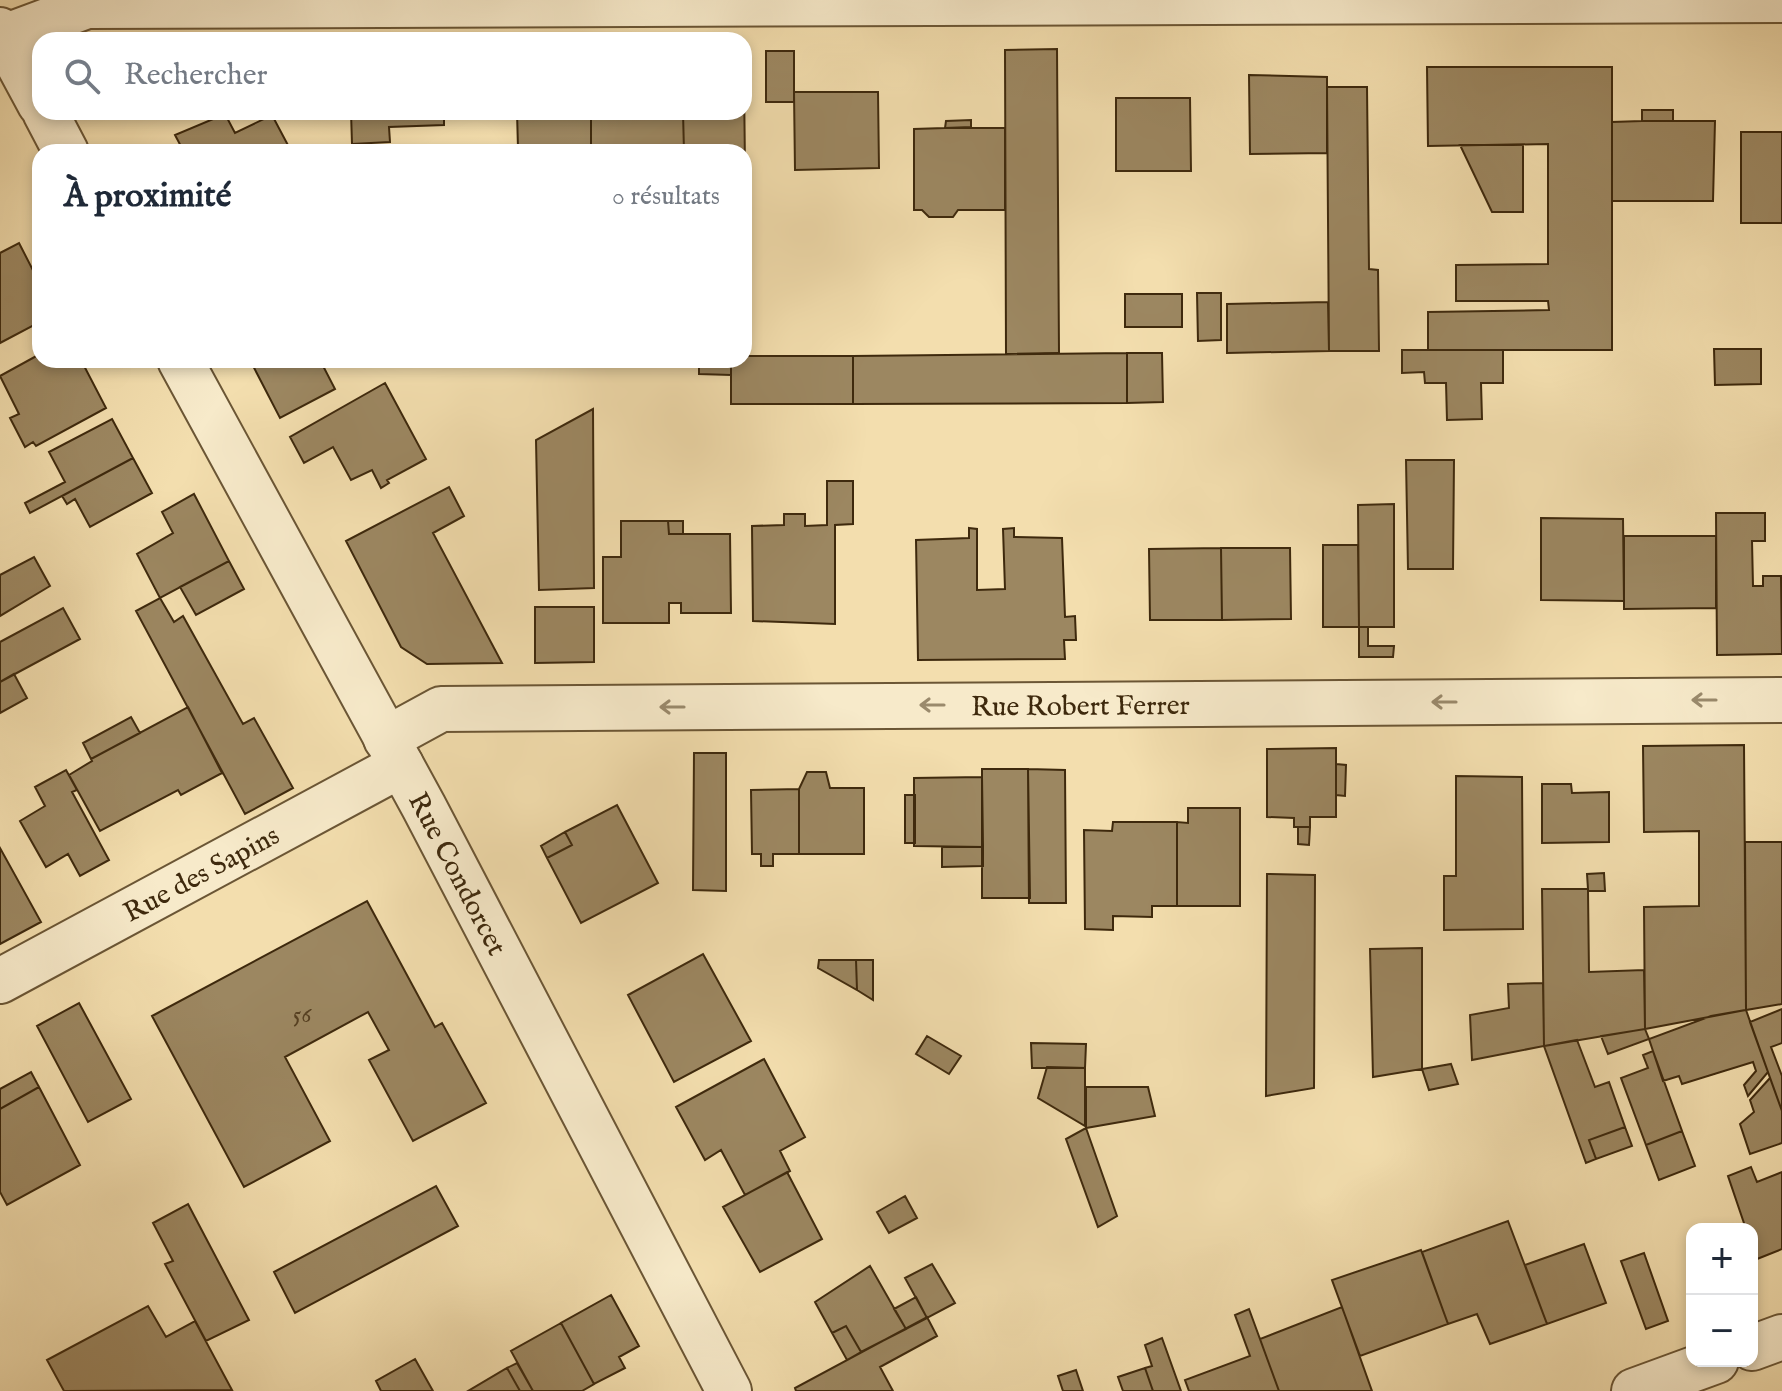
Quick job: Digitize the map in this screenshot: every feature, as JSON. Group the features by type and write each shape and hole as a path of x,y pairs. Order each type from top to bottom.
{"street":[{"path":"32,89 2,33 87,6 1782,0"},
{"path":"49,120 62,144"},
{"name":"Rue Condorcet","path":"184,368 394,752 721,1388"},
{"name":"Rue Robert Ferrer","path":"394,752 441,709 1782,700"},
{"name":"Rue des Sapins","path":"0,981 394,752"},
{"path":"1758,1346 1782,1337"},
{"path":"1634,1391 1700,1367"}],"building":[{"path":"1057,49 1059,353 1006,354 1005,50"},
{"path":"766,51 794,51 794,102 766,102"},
{"path":"1427,67 1612,67 1612,350 1428,350 1428,312 1549,310 1548,301 1456,301 1456,265 1548,264 1548,144 1428,146"},
{"path":"1249,75 1327,77 1327,153 1250,154"},
{"path":"1327,87 1367,87 1369,269 1378,270 1379,351 1329,351"},
{"path":"794,92 878,92 879,168 795,170"},
{"path":"1116,98 1190,98 1191,171 1116,171"},
{"path":"1642,110 1673,110 1673,121 1642,121"},
{"path":"211,120 228,120 235,133 262,120 275,120 287,144 180,144 175,135"},
{"path":"351,120 444,120 444,125 389,127 390,142 352,144"},
{"path":"517,120 591,120 591,144 518,144"},
{"path":"591,120 683,120 684,144 591,144"},
{"path":"683,120 744,120 745,144 684,144"},
{"path":"971,120 971,127 945,128 946,121"},
{"path":"1715,121 1713,201 1612,201 1612,122"},
{"path":"1005,128 1005,210 958,210 953,217 929,217 922,210 914,210 914,129"},
{"path":"1741,132 1782,132 1782,223 1741,223"},
{"path":"1460,145 1523,145 1523,212 1492,212"},
{"path":"19,243 32,268 32,326 0,343 0,253"},
{"path":"1197,293 1221,293 1221,340 1198,341"},
{"path":"1125,294 1182,294 1182,327 1125,327"},
{"path":"1328,302 1329,351 1227,353 1227,304"},
{"path":"1714,349 1761,349 1761,384 1715,385"},
{"path":"1402,350 1503,350 1503,383 1481,383 1482,419 1447,420 1446,383 1425,383 1424,372 1402,373"},
{"path":"1127,353 1162,353 1163,402 1127,403"},
{"path":"1127,353 1127,403 853,404 853,356"},
{"path":"752,356 853,356 853,404 731,404 731,368 752,368"},
{"path":"32,358 32,368 85,368 106,408 36,446 33,442 25,447 10,418 19,414 0,376"},
{"path":"254,368 324,368 335,389 280,418"},
{"path":"699,368 731,368 731,375 699,374"},
{"path":"385,383 426,459 387,480 389,483 381,488 372,470 351,480 333,447 304,463 290,437"},
{"path":"593,409 594,588 539,590 536,440"},
{"path":"112,419 133,458 30,513 25,503 65,482 49,452"},
{"path":"133,458 152,493 90,527 75,499 67,504 62,496"},
{"path":"1406,460 1454,460 1453,569 1408,569"},
{"path":"827,481 853,481 853,524 835,525 835,624 753,621 752,526 784,525 784,514 805,514 805,526 827,525"},
{"path":"449,487 464,516 433,533 502,663 427,664 401,647 346,541"},
{"path":"194,494 229,561 160,598 137,554 173,533 162,512"},
{"path":"1394,504 1394,627 1359,627 1358,505"},
{"path":"1716,513 1765,513 1765,541 1752,541 1753,586 1763,586 1763,576 1781,576 1782,654 1717,655"},
{"path":"1541,518 1623,519 1624,601 1541,600"},
{"path":"621,521 668,521 669,534 730,534 731,613 681,613 681,603 669,603 669,623 603,623 603,557 621,557"},
{"path":"668,521 683,521 683,534 669,534"},
{"path":"969,528 977,529 977,590 1005,589 1003,529 1014,528 1014,537 1062,538 1065,617 1075,616 1076,640 1064,640 1065,659 918,660 916,540 969,538"},
{"path":"1624,536 1716,536 1716,608 1624,609"},
{"path":"1323,545 1358,545 1359,627 1323,627"},
{"path":"1221,548 1222,620 1150,620 1149,549"},
{"path":"1221,548 1290,548 1291,619 1222,620"},
{"path":"34,557 50,586 0,616 0,575"},
{"path":"229,561 244,589 196,615 180,587"},
{"path":"160,598 174,622 183,616 243,724 254,718 293,788 245,814 136,611"},
{"path":"535,607 594,607 594,662 535,663"},
{"path":"63,608 80,639 0,682 0,642"},
{"path":"1359,627 1368,627 1368,646 1394,646 1393,657 1359,657"},
{"path":"14,674 27,698 0,713 0,682"},
{"path":"188,707 222,773 181,795 178,790 100,831 69,775 91,759"},
{"path":"131,717 140,733 91,759 83,743"},
{"path":"1744,745 1746,1010 1645,1029 1644,907 1699,906 1699,831 1644,832 1643,746"},
{"path":"1336,748 1336,817 1310,817 1310,827 1294,827 1294,818 1267,817 1267,749"},
{"path":"694,753 726,753 726,891 693,890"},
{"path":"1336,764 1346,765 1345,796 1336,795"},
{"path":"982,769 1028,769 1030,898 982,898"},
{"path":"1028,769 1065,770 1066,903 1029,903"},
{"path":"66,770 77,790 72,792 109,860 80,876 68,854 46,867 20,821 45,806 35,787"},
{"path":"807,772 826,772 830,788 864,788 864,854 799,854 799,789"},
{"path":"1456,776 1522,777 1523,929 1444,930 1444,876 1456,876"},
{"path":"982,777 983,847 914,846 914,778"},
{"path":"1542,784 1571,784 1572,793 1609,792 1609,842 1542,843"},
{"path":"799,789 799,854 773,854 773,866 761,866 761,854 752,854 751,790"},
{"path":"905,795 915,795 915,843 905,843"},
{"path":"617,805 658,883 581,923 547,858 572,845 565,832"},
{"path":"1188,808 1240,808 1240,906 1177,906 1177,822 1188,823"},
{"path":"1113,822 1177,822 1177,906 1152,906 1152,917 1113,916 1113,930 1085,929 1084,830 1112,831"},
{"path":"1298,827 1310,827 1309,845 1298,844"},
{"path":"565,832 572,845 547,858 541,846"},
{"path":"1745,842 1782,842 1782,1004 1746,1010"},
{"path":"942,847 983,847 983,866 942,867"},
{"path":"0,848 41,922 0,944"},
{"path":"1604,873 1605,891 1588,891 1589,972 1644,970 1645,1029 1544,1046 1542,889 1588,889 1587,874"},
{"path":"1267,874 1315,875 1314,1088 1266,1096"},
{"path":"367,901 435,1027 442,1023 486,1103 413,1141 369,1060 389,1050 368,1012 285,1057 330,1141 244,1187 152,1016"},
{"path":"1422,948 1422,1069 1373,1077 1370,949"},
{"path":"703,954 751,1041 674,1082 628,995"},
{"path":"819,960 856,960 857,990 818,968"},
{"path":"856,960 873,960 873,1000 857,990"},
{"path":"1543,983 1544,1046 1472,1060 1470,1015 1509,1008 1508,984"},
{"path":"79,1003 131,1099 88,1122 37,1026"},
{"path":"1782,1009 1782,1043 1771,1047 1782,1076 1782,1111 1750,1022"},
{"path":"1746,1010 1768,1072 1748,1096 1744,1085 1756,1071 1753,1062 1682,1084 1679,1076 1663,1081 1649,1039 1711,1016"},
{"path":"1645,1029 1649,1039 1608,1054 1601,1036"},
{"path":"927,1036 961,1056 949,1074 916,1054"},
{"path":"1577,1040 1595,1087 1609,1082 1625,1127 1589,1140 1596,1159 1586,1163 1544,1046"},
{"path":"1031,1043 1086,1044 1085,1068 1032,1068"},
{"path":"1653,1051 1682,1131 1646,1145 1621,1078 1648,1068 1643,1055"},
{"path":"764,1059 805,1137 780,1151 790,1171 745,1195 721,1150 705,1160 676,1107"},
{"path":"1451,1064 1458,1084 1429,1090 1422,1069"},
{"path":"1047,1067 1085,1068 1085,1126 1038,1098"},
{"path":"31,1072 39,1087 0,1109 0,1089"},
{"path":"1770,1078 1782,1111 1782,1143 1750,1154 1740,1124 1754,1112 1750,1100"},
{"path":"39,1087 80,1165 7,1205 0,1192 0,1109"},
{"path":"1086,1087 1148,1087 1155,1116 1086,1128"},
{"path":"1625,1127 1632,1146 1596,1159 1589,1140"},
{"path":"1086,1128 1117,1216 1098,1227 1066,1139"},
{"path":"1682,1131 1695,1166 1659,1180 1646,1145"},
{"path":"1751,1167 1757,1182 1782,1172 1782,1249 1758,1259 1758,1223 1744,1223 1728,1176"},
{"path":"787,1172 822,1239 760,1272 723,1207"},
{"path":"436,1186 458,1226 295,1313 274,1272"},
{"path":"905,1196 917,1218 889,1233 877,1212"},
{"path":"188,1204 249,1320 206,1341 165,1264 173,1261 153,1223"},
{"path":"1508,1221 1547,1324 1490,1344 1477,1314 1448,1324 1422,1252"},
{"path":"1584,1244 1606,1303 1547,1324 1525,1265"},
{"path":"1421,1250 1448,1324 1360,1356 1332,1280"},
{"path":"1644,1253 1668,1321 1646,1329 1621,1261"},
{"path":"932,1264 955,1303 927,1318 905,1278"},
{"path":"870,1266 906,1329 861,1352 846,1326 832,1333 815,1302"},
{"path":"611,1295 639,1346 619,1357 625,1368 594,1384 561,1323"},
{"path":"916,1297 927,1318 906,1329 894,1309"},
{"path":"148,1306 166,1337 195,1321 232,1390 64,1391 47,1360"},
{"path":"1342,1307 1372,1391 1279,1391 1260,1339"},
{"path":"1249,1309 1279,1391 1189,1391 1185,1380 1250,1356 1235,1315"},
{"path":"927,1317 937,1336 880,1367 893,1391 796,1391 795,1388"},
{"path":"561,1323 594,1384 582,1391 533,1391 511,1351"},
{"path":"846,1326 861,1352 847,1360 832,1333"},
{"path":"1162,1338 1181,1391 1153,1391 1145,1368 1152,1366 1145,1345"},
{"path":"415,1359 433,1391 381,1391 376,1381"},
{"path":"517,1363 533,1391 520,1391 507,1368"},
{"path":"507,1368 520,1391 468,1391"},
{"path":"1145,1368 1153,1391 1123,1391 1118,1377"},
{"path":"1076,1370 1083,1391 1063,1391 1058,1376"}]}
